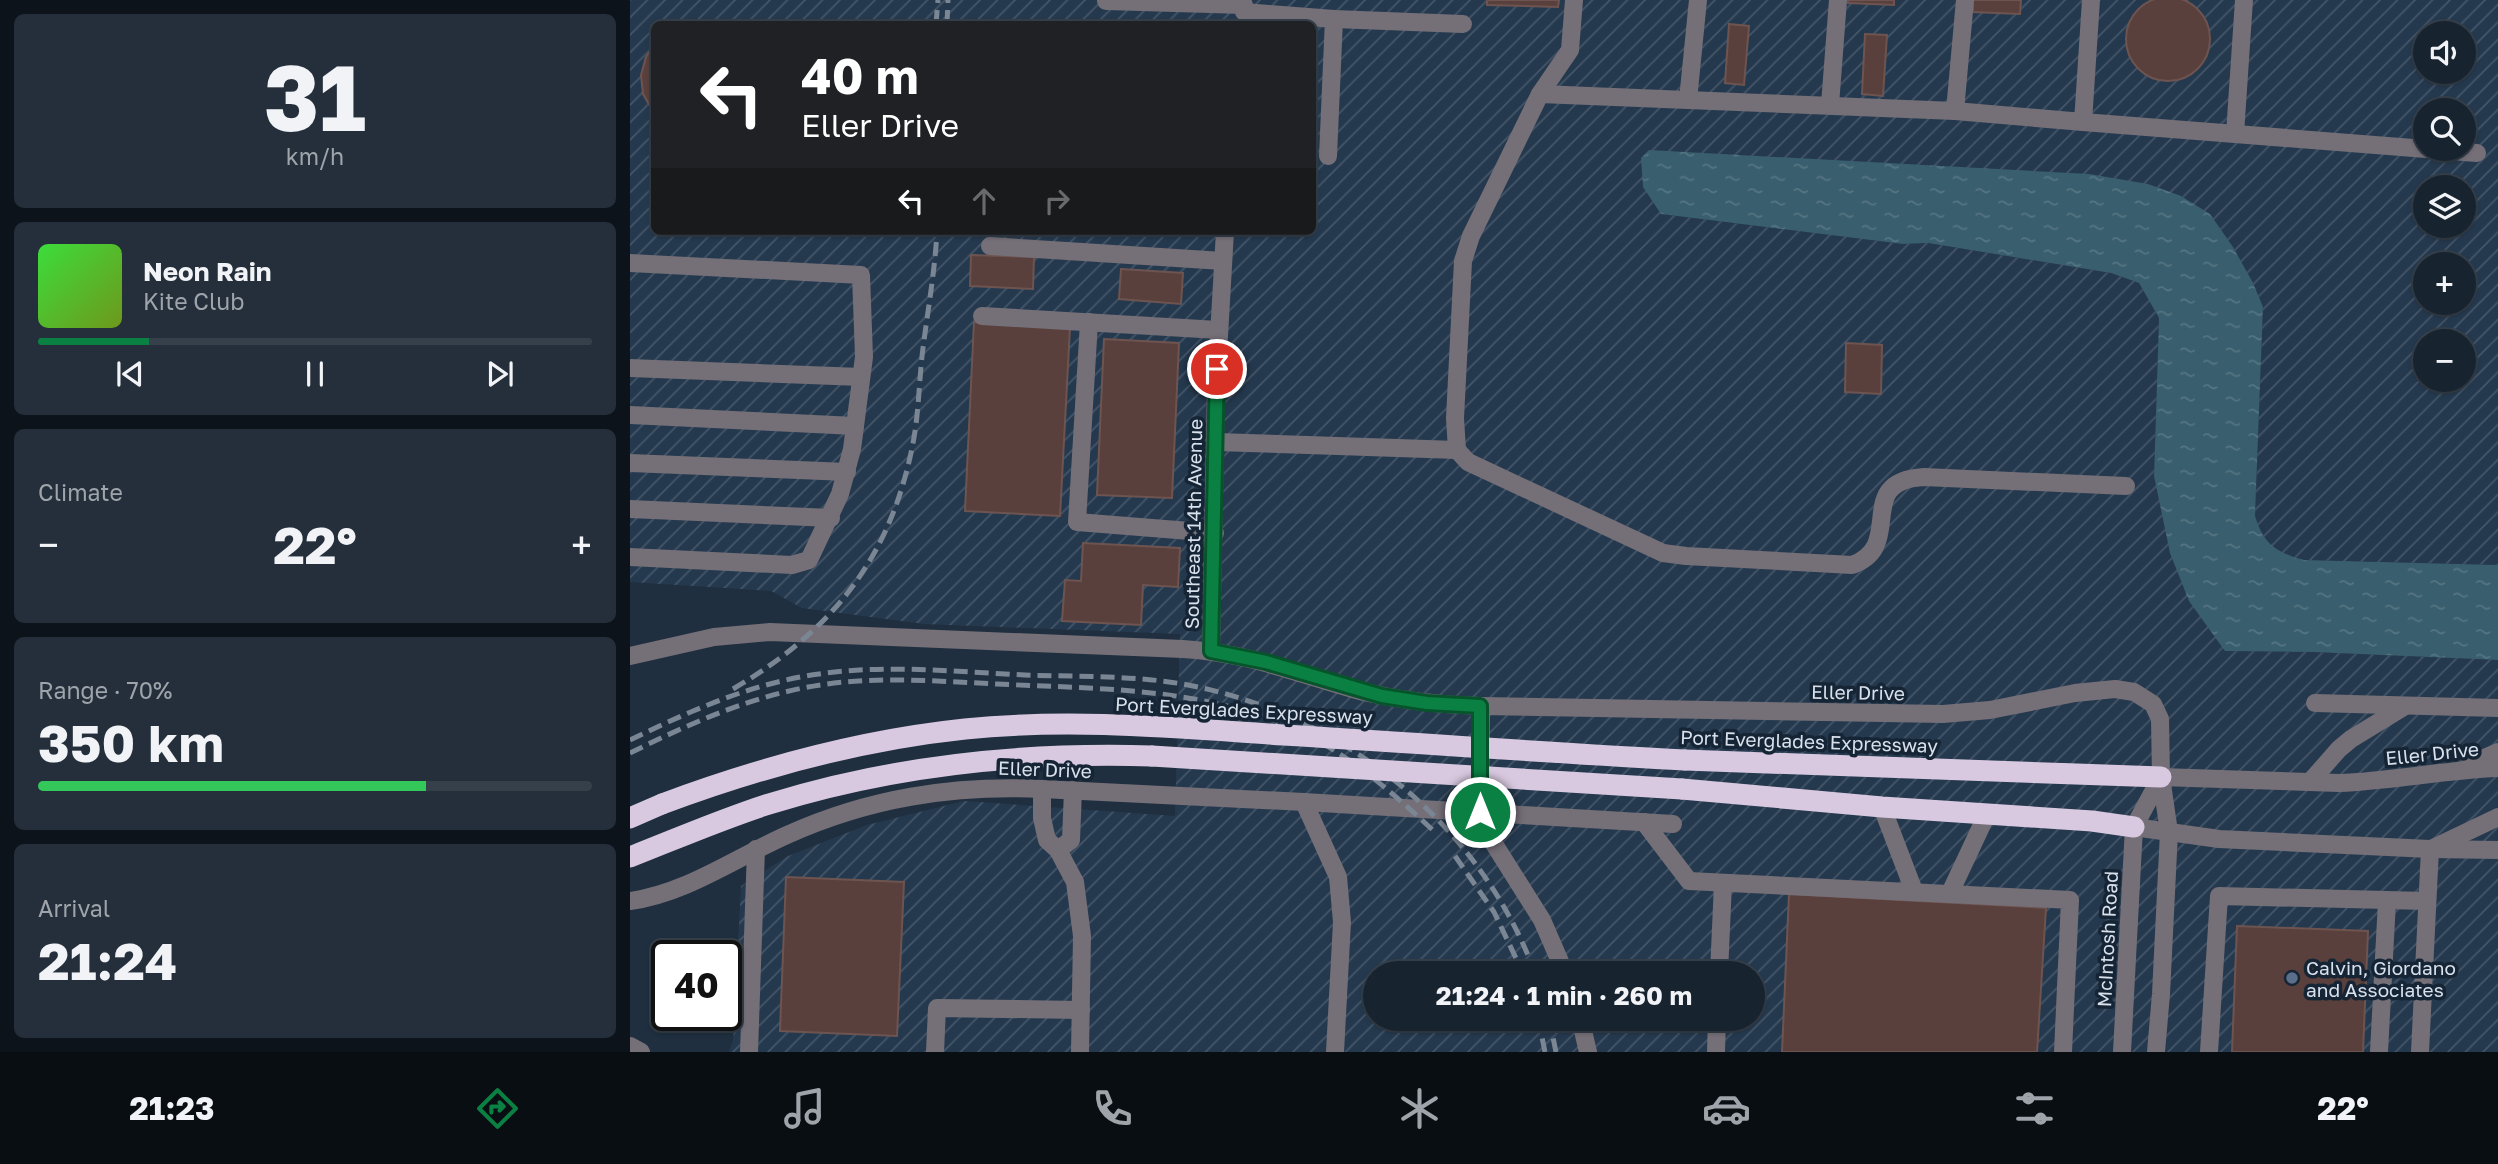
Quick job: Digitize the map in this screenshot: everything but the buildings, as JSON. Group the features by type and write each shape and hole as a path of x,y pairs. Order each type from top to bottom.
{"highway":[{"name":"Port Everglades Expressway","path":"630,818 725,781 844,748 966,729 1028,725 1150,726 1685,760 2161,777"},
{"path":"630,857 767,804 886,773 998,758 1050,755 1152,756 1682,789 1882,807 2092,821 2134,827"},
{"path":"630,870 712,824"}],"street":[{"path":"1574,0 1570,50 1540,94 1471,236 1463,261 1455,418 1457,450 1468,462 1663,553 1852,565 1865,561 1875,549 1880,535 1882,503 1892,487 1905,478 2126,486"},
{"path":"1688,100 1698,0"},
{"path":"1830,105 1838,0"},
{"path":"1955,111 1965,0"},
{"path":"2082,122 2091,0"},
{"path":"2235,134 2244,0"},
{"path":"1105,1 1334,19 1463,24"},
{"path":"1328,156 1321,109 1334,19"},
{"path":"1540,94 1955,111 2477,153"},
{"name":"Southeast 14th Avenue","path":"1211,651 1218,330 1225,235"},
{"path":"990,246 1223,261"},
{"path":"630,263 861,275 864,357 847,472 831,519 808,561 792,565 630,557"},
{"path":"982,316 1218,330"},
{"path":"1089,322 1077,522 1215,533"},
{"path":"630,368 861,377"},
{"path":"630,415 855,426"},
{"path":"1216,442 1457,450"},
{"path":"630,463 847,472"},
{"path":"630,509 831,519"},
{"name":"Eller Drive","path":"630,656 704,639 770,632 1211,651 1266,662 1382,696 1427,703 1480,706 1943,714 1990,710 2074,693 2125,690 2145,697 2158,712 2162,735 2161,777 2169,832"},
{"path":"2315,703 2498,708"},
{"path":"2310,782 2351,739 2407,705"},
{"path":"1480,706 1480,812 1488,836 1526,891 1560,961"},
{"path":"2460,769 2498,752"},
{"name":"Eller Drive","path":"2161,777 2367,782 2460,769 2498,768"},
{"name":"Eller Drive","path":"2134,827 2161,777"},
{"name":"Eller Drive","path":"630,901 677,890 757,849 816,823 915,795 976,788 1073,790 1673,824"},
{"path":"1042,789 1042,818 1047,840 1058,850 1075,882 1082,936 1080,1052"},
{"path":"1058,850 1071,840 1073,790"},
{"path":"1304,802 1338,877 1342,922 1335,1052"},
{"path":"1882,807 1914,891"},
{"path":"1951,893 1987,814"},
{"path":"2430,849 2498,817"},
{"path":"1644,822 1689,881 2070,900 2063,1052"},
{"path":"2134,827 2219,839 2498,850"},
{"name":"McIntosh Road","path":"2122,1052 2134,827"},
{"path":"2430,849 2498,829"},
{"path":"2156,1052 2169,832"},
{"path":"2430,849 2498,842"},
{"path":"749,1052 757,849"},
{"path":"2430,849 2498,859"},
{"path":"2420,1052 2430,849"},
{"path":"1720,961 1723,883"},
{"path":"2209,1052 2219,896 2427,901"},
{"path":"2379,1052 2388,901"},
{"path":"935,1052 937,1008 1081,1010"},
{"path":"1583,1031 1588,1052"},
{"path":"1716,1052 1717,1031"},
{"path":"630,1046 640,1052"}],"shaded area":[{"path":"630,0 2498,0 2498,565 2304,560 2278,552 2260,534 2255,516 2263,307 2233,247 2210,215 2181,196 1661,214 1903,244 1928,243 2111,273 2139,283 2159,318 2154,476 2225,651 2498,660 2498,1052 729,1052 733,1031 742,1031 742,940 738,940 741,886 788,856 867,825 964,801 1175,816 1180,634 924,624 802,608 771,591 630,582"}],"water":[{"path":"1649,150 2089,174 2148,184 2181,196 2210,214 2233,247 2263,307 2255,516 2267,541 2286,554 2304,560 2498,565 2498,660 2225,651 2189,601 2170,553 2154,476 2159,318 2139,283 2111,273 1928,243 1903,244 1661,214 1643,187 1641,158"}],"railway":[{"path":"936,21 938,0"},
{"path":"947,21 948,0"},
{"path":"733,689 800,642 828,616 852,587 890,522 903,484 915,431 937,235"},
{"path":"630,740 746,691 794,678 844,671 922,670 1107,677 1188,685 1245,700 1300,722 1352,750 1399,784 1442,824 1480,869 1511,919 1530,961"},
{"path":"630,753 693,724 758,699 803,688 851,681 924,681 1148,692 1221,705 1293,728 1333,749 1351,762 1387,789 1437,834"},
{"path":"1455,856 1494,912 1517,961"},
{"path":"1541,1031 1545,1052"},
{"path":"1552,1031 1556,1052"}],"place":[{"name":"Calvin, Giordano and Associates","path":"2292,978"}],"route":[{"path":"1217,369 1211,651 1245,656 1382,696 1427,703 1480,706 1480,812"}]}
